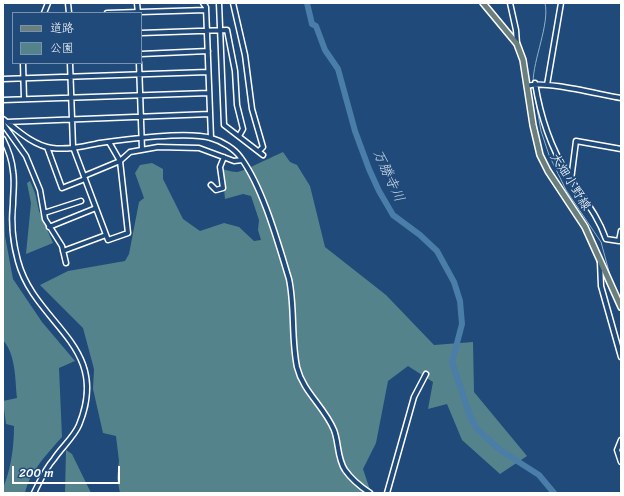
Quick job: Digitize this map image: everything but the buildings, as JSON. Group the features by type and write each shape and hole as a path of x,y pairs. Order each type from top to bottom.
{"main road":[{"name":"大畑小野線","path":"484,3 517,44 523,60 533,125 540,155 548,171 585,227 621,307"}],"street":[{"path":"137,3 138,12 206,10"},
{"path":"204,3 206,10 211,138"},
{"path":"219,3 224,125 263,154"},
{"path":"233,3 245,54 252,109 263,146 259,151"},
{"path":"510,3 516,30 517,44"},
{"path":"547,85 561,3"},
{"path":"142,33 227,30 235,71 237,105 243,129 239,136"},
{"path":"142,54 208,51"},
{"path":"22,64 24,99"},
{"path":"70,64 73,147 108,240 128,233 120,161 109,142"},
{"path":"140,64 142,150"},
{"path":"3,79 208,72"},
{"path":"535,83 546,125 555,151 571,180 596,216 606,239 619,241 621,231"},
{"path":"528,86 535,83 621,98"},
{"path":"3,100 209,93"},
{"path":"4,121 210,114"},
{"path":"4,121 34,141 47,147 73,147 109,142 190,136 211,138 226,145 242,160 263,200 289,278 292,292 297,365 301,379 333,428 338,441 340,460 345,470 351,478 370,493"},
{"path":"4,121 26,156 40,190 44,213 49,227 63,251 66,263"},
{"path":"3,139 14,171 14,241 18,263 35,296 73,343 81,358 86,374 87,392 79,426 43,475 34,493"},
{"path":"571,180 576,141 621,149"},
{"path":"47,147 62,188 120,161 130,152 158,147 198,148 234,161 242,160"},
{"path":"211,185 216,190 223,188 220,167 224,157"},
{"path":"44,213 81,201"},
{"path":"49,227 96,208"},
{"path":"63,251 106,235"},
{"path":"600,259 601,286 621,357"},
{"path":"387,493 414,397 426,374"},
{"path":"621,440 617,450 621,462"}],"green space":[{"path":"283,152 290,162 297,165 310,186 325,247 386,295 434,345 473,342 474,392 527,456 500,474 462,440 447,404 428,409 433,382 408,366 388,381 376,443 363,469 371,493 120,493 117,478 119,461 116,436 103,433 93,389 94,369 83,328 40,285 68,271 125,261 129,254 139,202 144,198 135,173 140,165 152,163 163,169 163,179 183,219 200,231 224,223 239,227 254,241 261,240 258,230 259,220 251,196 243,194 225,199 222,169 240,172"},
{"path":"30,181 35,193 39,211 53,243 26,254 31,203 27,183"},
{"path":"3,183 5,236 13,279 42,322 75,361 59,368 62,437 35,470 27,485 25,493 3,493 9,471 14,426 6,424 3,401 17,398 13,360 3,340"},
{"path":"66,450 72,454 91,493 65,493"}],"waterway":[{"name":"万勝寺川","path":"307,3 312,24 316,26 325,50 338,69 355,131 379,191 393,215 420,235 437,251 454,282 460,301 462,324 452,362 470,416 477,429 500,450 539,475 554,493"},
{"path":"533,83 545,21 545,3"},
{"path":"533,86 541,131 549,155 566,190 601,242 611,279"}]}
